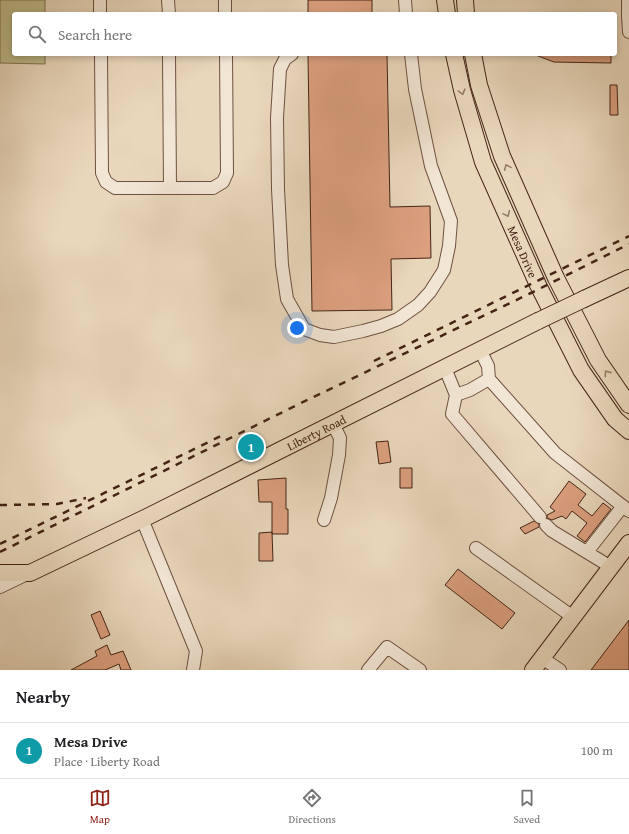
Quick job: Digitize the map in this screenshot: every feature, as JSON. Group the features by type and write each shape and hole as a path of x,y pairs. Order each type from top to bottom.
{"main road":[{"path":"445,0 447,12"},
{"path":"465,0 466,12"},
{"name":"Mesa Drive","path":"454,56 462,90 483,162 538,285 581,370 615,419 629,431"},
{"name":"Mesa Drive","path":"474,56 479,85 502,156 556,278 598,360 629,405"},
{"name":"Liberty Road","path":"0,573 30,573 142,519 538,321 629,278"},
{"path":"538,664 629,542"}],"street":[{"path":"100,0 100,12"},
{"path":"168,0 169,12"},
{"path":"225,0 225,12"},
{"path":"405,0 406,12"},
{"path":"628,0 629,32"},
{"path":"101,56 102,173 106,182 114,188 212,188 223,182 227,173 226,56"},
{"path":"169,56 170,188"},
{"path":"289,56 285,59 280,69 278,80 277,118 278,189 282,265 286,299 304,329 320,335 334,337 381,326 398,319 418,306 430,292 444,270 449,246 451,221 431,166 415,89 411,56"},
{"path":"480,350 488,366 489,379 555,453 626,509 586,552"},
{"path":"445,368 456,395 452,414 552,531 611,567"},
{"path":"456,395 470,390 489,379"},
{"path":"324,520 331,498 339,455 340,438 333,424"},
{"path":"142,519 196,651 193,670"},
{"path":"476,548 573,617"},
{"path":"0,587 30,573"},
{"path":"368,670 387,647 420,670"},
{"path":"538,664 560,670"}],"shaded area":[{"path":"0,0 45,0 45,12 12,12 12,56 45,56 45,64 0,63"}],"building":[{"path":"308,0 372,0 372,12 308,12"},
{"path":"308,56 387,56 390,207 430,206 431,258 391,259 392,310 312,311"},
{"path":"538,56 611,56 611,63 554,62"},
{"path":"610,85 617,85 618,115 610,115"},
{"path":"388,441 391,462 379,464 376,442"},
{"path":"400,468 412,468 412,488 400,488"},
{"path":"286,478 288,534 272,534 272,502 259,502 258,480"},
{"path":"569,481 586,494 578,505 592,516 603,503 611,509 585,542 577,536 587,523 572,511 566,519 562,516 552,520 547,518 547,515 555,511 550,507"},
{"path":"534,521 539,524 539,527 525,534 520,528"},
{"path":"272,532 273,561 259,561 259,533"},
{"path":"458,569 515,613 502,629 445,585"},
{"path":"100,611 110,635 101,639 91,615"},
{"path":"629,620 629,670 591,670"},
{"path":"107,645 111,655 123,651 131,670 121,670 119,664 105,670 71,670 97,656 95,651"}],"railway":[{"path":"374,361 629,236"},
{"path":"0,552 299,404 531,293 629,244"},
{"path":"0,544 225,434"},
{"path":"0,505 57,504 86,498"}],"place":[{"name":"Mesa Drive","path":"251,447"}]}
